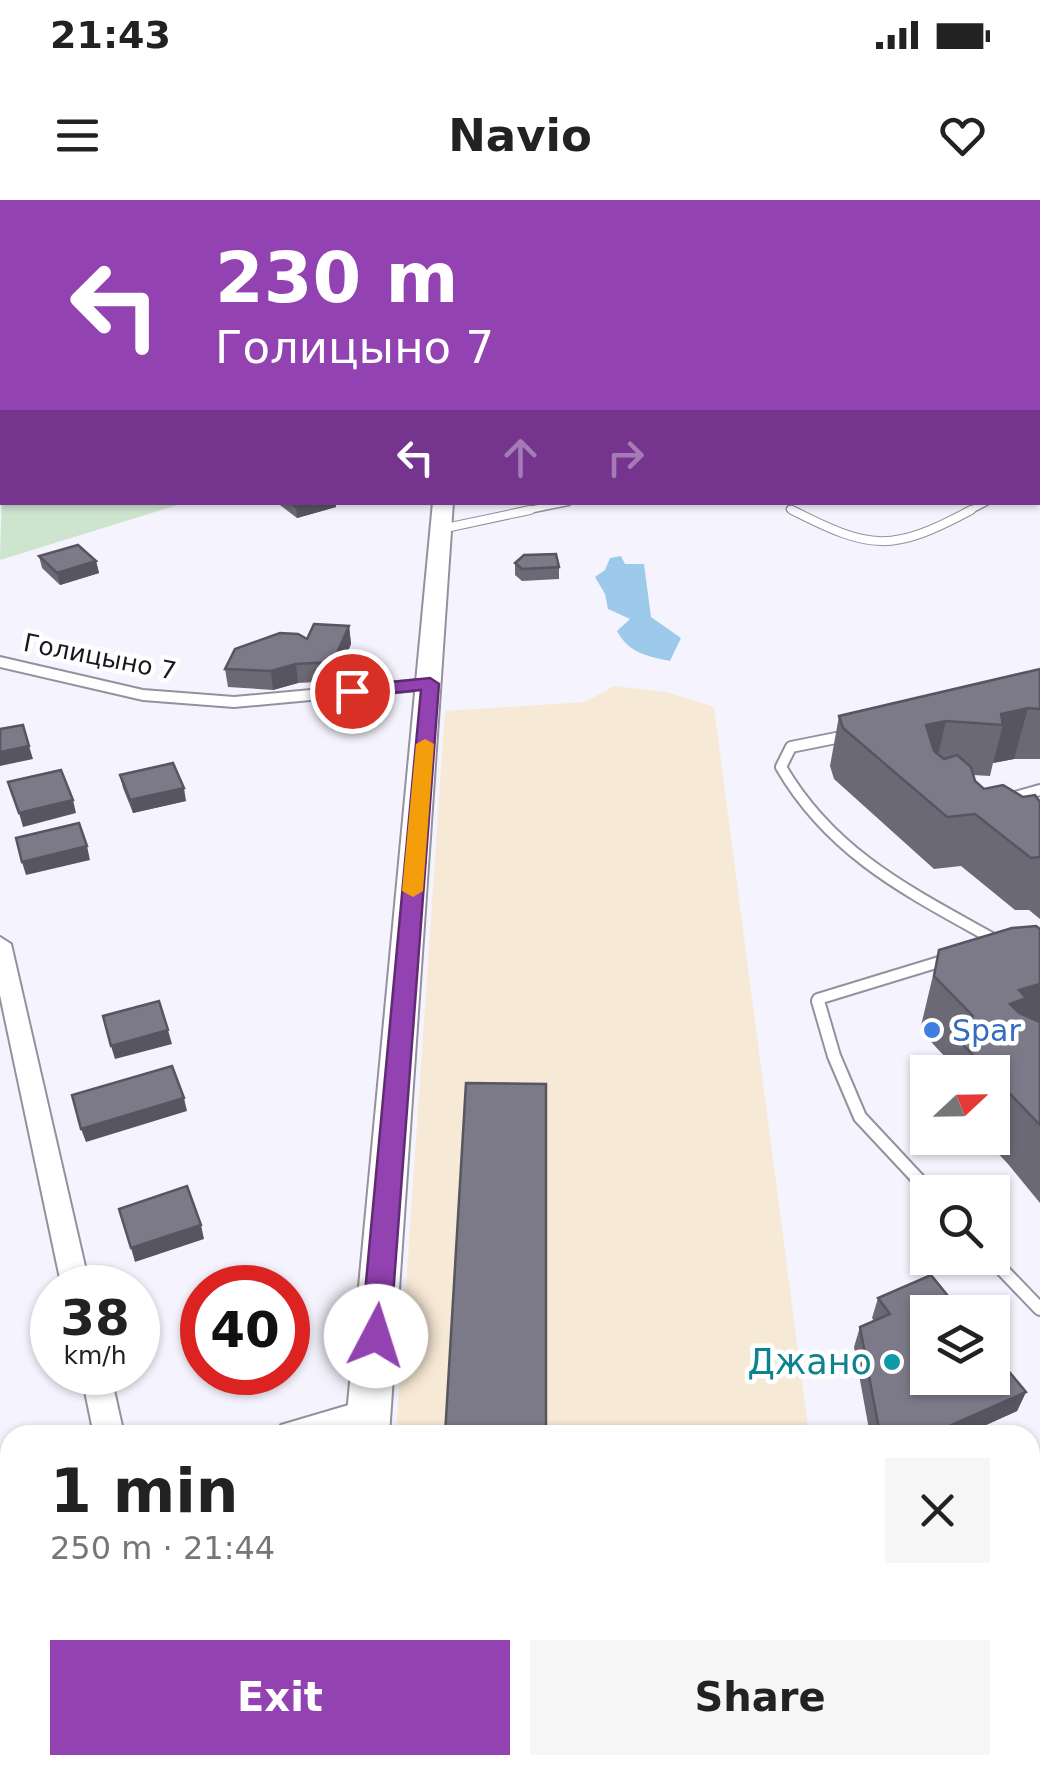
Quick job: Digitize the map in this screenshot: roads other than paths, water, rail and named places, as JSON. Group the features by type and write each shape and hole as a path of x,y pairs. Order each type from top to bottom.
{"street":[{"path":"368,1424 442,516"},
{"name":"Голицыно 7","path":"0,662 143,695 234,702 430,684"},
{"path":"0,944 71,1265"},
{"path":"100,1395 107,1425"}],"lane":[{"path":"442,516 541,505"},
{"path":"790,509 858,541 877,544 926,531 980,505"},
{"path":"866,732 792,748 780,767 795,797 858,861 1008,946 983,949"},
{"path":"1003,800 1040,790"},
{"path":"914,1175 860,1117 834,1056 818,999 965,954"},
{"path":"1007,1275 1040,1309"}],"water":[{"path":"621,556 625,564 644,564 651,617 681,638 670,661 633,649 617,631 630,619 608,609 595,577 605,570 610,558"}],"place":[{"name":"Spar","path":"932,1030"},
{"name":"Джано","path":"892,1362"}]}
